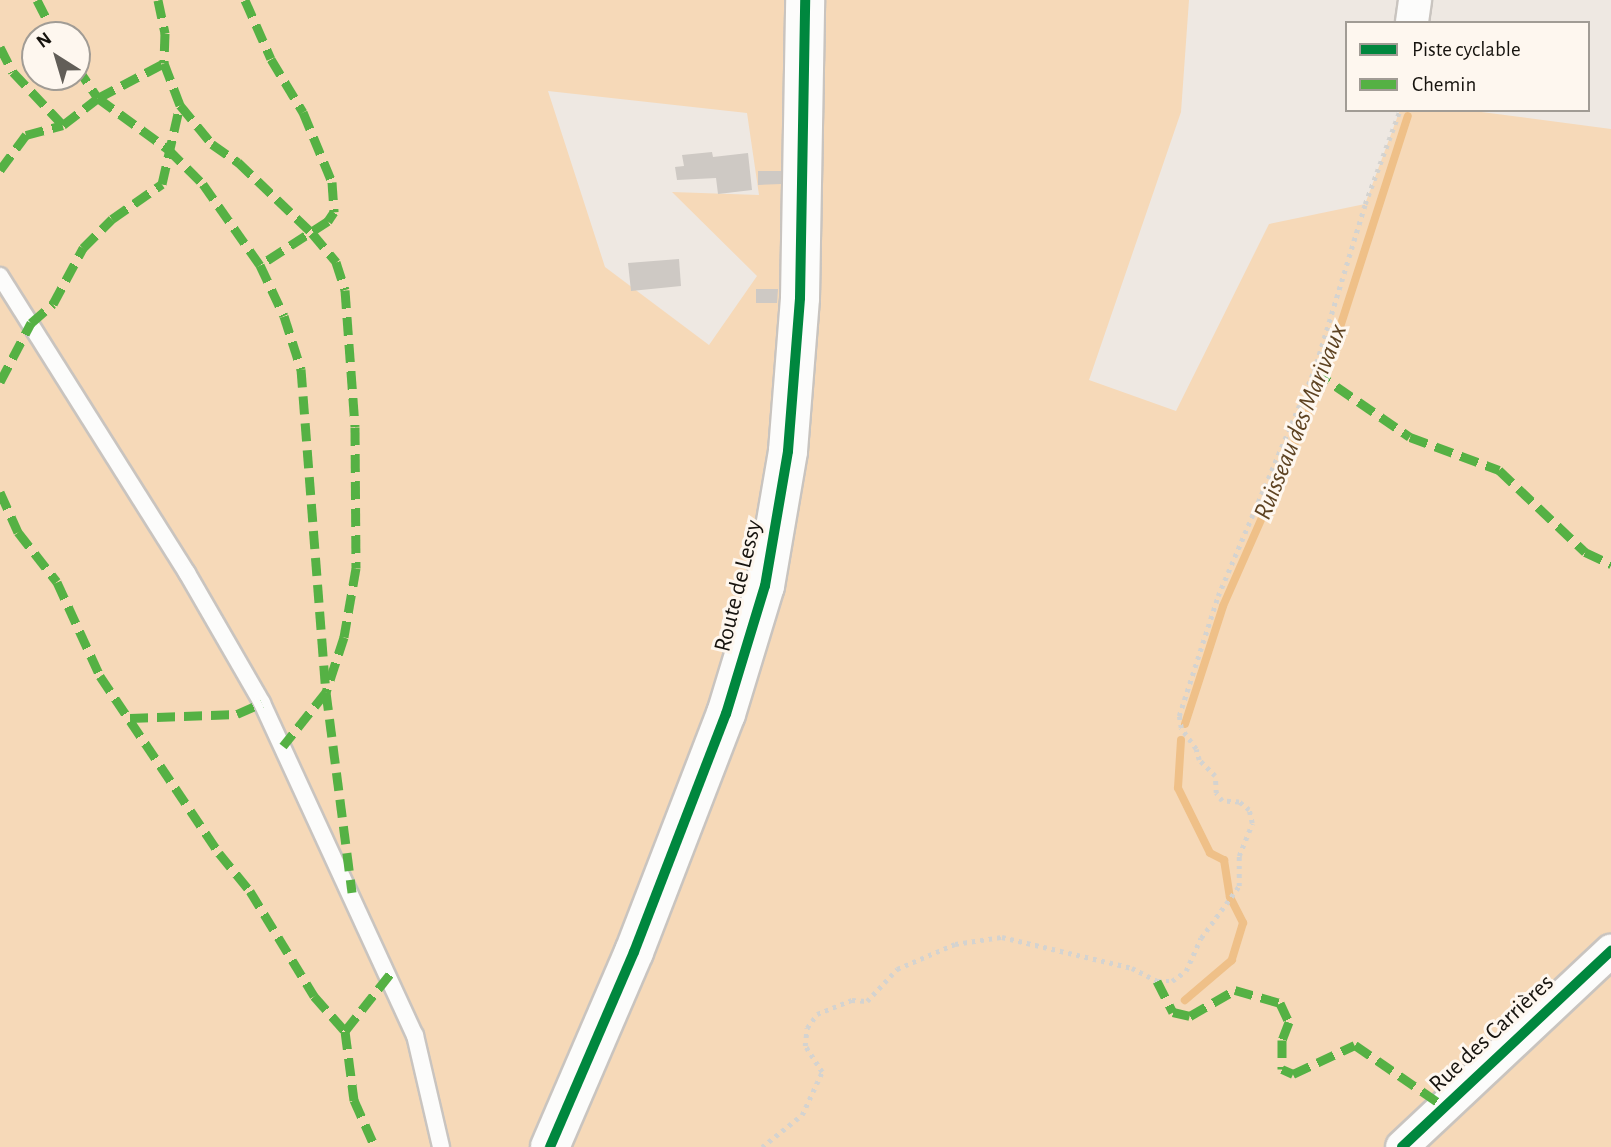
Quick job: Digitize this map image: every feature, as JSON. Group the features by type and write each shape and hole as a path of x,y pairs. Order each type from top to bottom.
{"street":[{"name":"Route de Lessy","path":"550,1147 634,952 722,727 765,586 788,451 800,298 805,0"},
{"name":"Rue des Carrières","path":"1402,1147 1611,951"}],"lane":[{"path":"0,276 187,573 262,703 415,1035 441,1147"}],"path":[{"path":"762,1147 802,1115 822,1072 805,1046 807,1028 817,1014 852,1000 867,1001 897,969 955,944 1002,937 1132,968 1157,981 1172,981 1186,971 1201,938 1239,886 1239,856 1252,823 1249,810 1239,802 1222,801 1216,793 1215,776 1199,760 1181,728 1179,716 1218,596 1314,371 1365,204 1399,112"}],"shaded area":[{"path":"0,0 1189,0 1181,112 1089,380 1176,411 1269,224 1365,204 1399,112 1481,112 1611,129 1611,1147 0,1147","holes":["548,91 747,113 759,195 672,192 757,276 709,345 605,267"]}],"building":[{"path":"712,152 713,157 748,153 752,190 718,194 716,178 677,180 675,167 684,166 682,155"},
{"path":"758,171 781,171 781,184 758,185"},
{"path":"679,259 681,286 631,291 628,263"},
{"path":"756,289 778,289 777,303 756,303"}],"waterway":[{"name":"Ruisseau des Marivaux","path":"1185,724 1223,606 1324,377 1408,116"},
{"name":"Ruisseau des Marivaux","path":"1181,740 1178,788 1210,853 1224,860 1230,897 1243,923 1232,960 1185,1000"}],"marked path":[{"path":"37,0 48,21"},
{"path":"158,0 165,33 164,63 180,105 212,144 238,162 312,233 336,262 345,290 355,427 356,568 344,637 326,692 283,746"},
{"path":"245,0 271,59 303,112 332,182 334,212 328,221 260,265"},
{"path":"0,47 13,72 63,125"},
{"path":"91,88 98,98 164,63"},
{"path":"0,170 26,135 63,125 98,98 168,149 203,184 260,265 284,316 301,369 326,692 352,892"},
{"path":"0,382 31,323 53,304 83,248 112,219 162,184 180,105"},
{"path":"1314,371 1410,437 1499,470 1585,552 1611,564"},
{"path":"0,492 18,532 57,582 100,676 219,853 250,891 314,996 345,1031 354,1100 375,1147"},
{"path":"130,718 237,714 262,703"},
{"path":"345,1031 390,974"},
{"path":"1157,981 1173,1012 1190,1016 1235,990 1280,1003 1289,1022 1282,1040 1282,1069 1293,1074 1355,1045 1445,1107"}],"cycle path":[{"path":"550,1147 634,952 726,714 765,586 788,451 800,298 805,0"},
{"path":"1402,1147 1611,951"}]}
